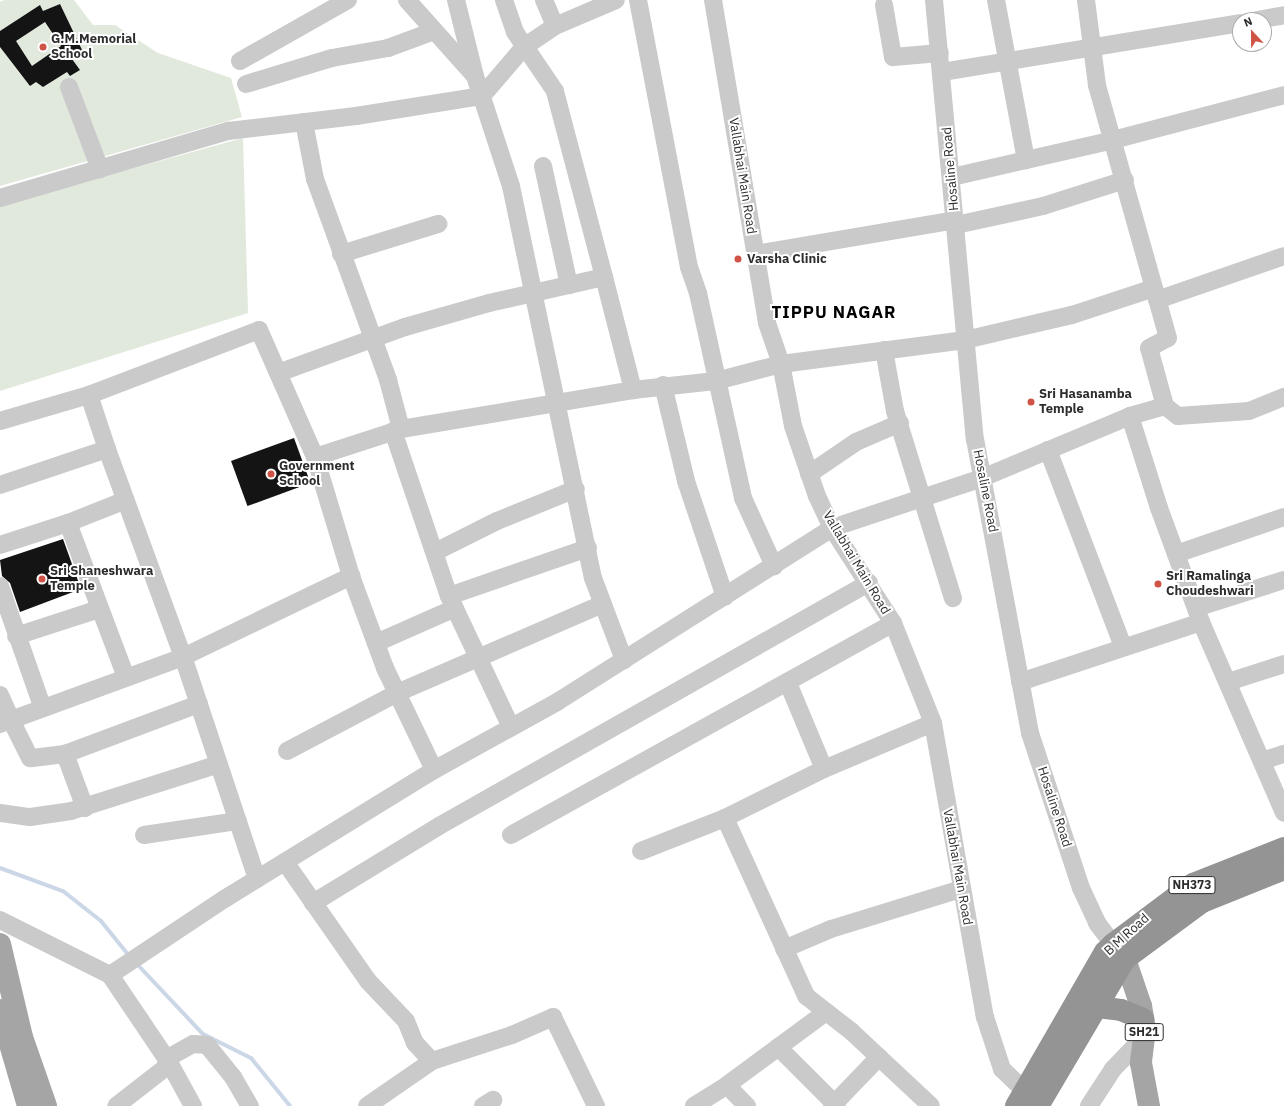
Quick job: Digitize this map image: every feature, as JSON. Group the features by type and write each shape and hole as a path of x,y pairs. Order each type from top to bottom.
{"highway":[{"name":"B M Road","path":"1026,1101 1119,952 1193,884 1284,848"},
{"name":"NH373","path":"1026,1101 1097,1007 1119,952 1202,902 1284,869"},
{"path":"1097,1007 1121,1010 1143,1029"}],"main road":[{"path":"0,944 10,1042 46,1106"},
{"name":"SH21","path":"1119,952 1143,1029 1141,1063 1149,1106"},
{"path":"0,1010 28,1106"}],"street":[{"path":"240,61 348,0"},
{"path":"406,0 475,76"},
{"path":"456,0 475,76 511,186 559,404 588,548 603,604 624,660"},
{"path":"504,0 524,47 555,91 632,390"},
{"path":"544,0 554,26"},
{"path":"0,198 228,131 304,122 482,96 524,47 554,26 616,0"},
{"path":"638,0 689,267 698,293 742,498 774,566"},
{"name":"Vallabhai Main Road","path":"713,0 767,323 781,364 793,426 809,474 832,528 869,583 893,624 932,723 985,1017 1002,1069 1026,1101"},
{"name":"Hosaline Road","path":"934,0 952,177 965,340 982,478 1030,734 1081,888 1097,924 1119,952"},
{"path":"996,0 1026,160"},
{"path":"1086,0 1097,85 1125,180 1168,338 1149,348 1165,406 1178,416 1241,412 1284,397"},
{"path":"884,5 893,57 940,53"},
{"path":"1272,17 1284,15"},
{"path":"942,72 1232,24"},
{"path":"246,84 332,58 388,48 434,31"},
{"path":"69,87 100,169"},
{"path":"952,177 1113,140 1284,95"},
{"path":"304,122 315,179 372,339 397,430 452,602 511,727"},
{"path":"543,166 569,285"},
{"path":"755,254 956,223 1043,206 1125,180"},
{"path":"341,254 438,224"},
{"path":"315,457 397,430 559,404 663,385 716,381 781,364 965,340 1156,294 1284,256"},
{"path":"278,373 372,339 489,303 604,277"},
{"path":"0,421 89,395 259,330 315,457 351,576 376,643 397,693 434,770"},
{"path":"884,350 900,423 924,498 953,598"},
{"path":"663,385 686,481 725,597"},
{"path":"89,395 107,449 200,704 257,879"},
{"path":"110,975 257,879 434,770 511,727 624,660 832,528 982,478 1130,416 1165,406"},
{"path":"1130,416 1176,554 1199,615 1284,813"},
{"path":"809,474 856,442 900,423"},
{"path":"0,485 107,449"},
{"path":"1048,450 1123,646"},
{"path":"435,552 497,521 576,489"},
{"path":"0,545 68,523 126,500"},
{"path":"1176,554 1284,517"},
{"path":"68,523 99,609 126,677"},
{"path":"376,643 452,602 588,548"},
{"path":"5,722 42,706 183,657 351,576"},
{"path":"1020,682 1123,646 1284,580"},
{"path":"313,904 439,826 869,583"},
{"path":"0,586 16,636 42,706"},
{"path":"287,751 397,693 603,604"},
{"path":"16,636 99,609"},
{"path":"511,835 893,624"},
{"path":"1228,682 1284,664"},
{"path":"788,683 824,769"},
{"path":"0,695 5,722 30,758 65,754 200,704"},
{"path":"642,852 725,818 824,769 932,723"},
{"path":"65,754 85,808"},
{"path":"1262,761 1284,754"},
{"path":"0,813 48,816 85,808 219,764"},
{"path":"725,818 806,996 879,1057 931,1106"},
{"path":"144,835 238,821"},
{"path":"285,862 368,981 406,1021 415,1043 432,1061"},
{"path":"784,950 831,929 961,889"},
{"path":"0,920 110,975 168,1061 193,1106"},
{"path":"694,1106 727,1085 826,1012"},
{"path":"367,1106 432,1061 512,1035 553,1017 596,1106"},
{"path":"1089,1106 1113,1069 1143,1029"},
{"path":"116,1106 168,1061 193,1044 207,1045 239,1085 250,1106"},
{"path":"778,1047 834,1105 879,1057"},
{"path":"727,1085 747,1106"}],"shaded area":[{"path":"4,0 74,0 93,25 115,25 158,53 231,78 242,117 0,186 0,2"},
{"path":"243,138 248,313 0,391 0,205"}],"building":[{"path":"60,4 83,52 72,59 80,70 70,76 67,72 43,87 36,82 30,86 0,47 0,31 40,5 43,11","holes":["45,22 61,46 32,66 16,41"]},
{"name":"Government School","path":"294,438 310,483 247,506 231,461"},
{"name":"Sri Shaneshwara Temple","path":"63,539 81,589 20,612 10,583 2,576 0,560"}],"waterway":[{"path":"0,868 63,891 101,921 130,957"},
{"path":"136,963 203,1034 251,1058 290,1106"}],"place":[{"name":"G.M.Memorial School","path":"43,47"},
{"name":"Varsha Clinic","path":"738,259"},
{"name":"Sri Hasanamba Temple","path":"1031,402"},
{"name":"Government School","path":"271,474"},
{"name":"Sri Shaneshwara Temple","path":"42,579"},
{"name":"Sri Ramalinga Choudeshwari","path":"1158,584"}],"district":[{"name":"TIPPU NAGAR","path":"834,313"}]}
